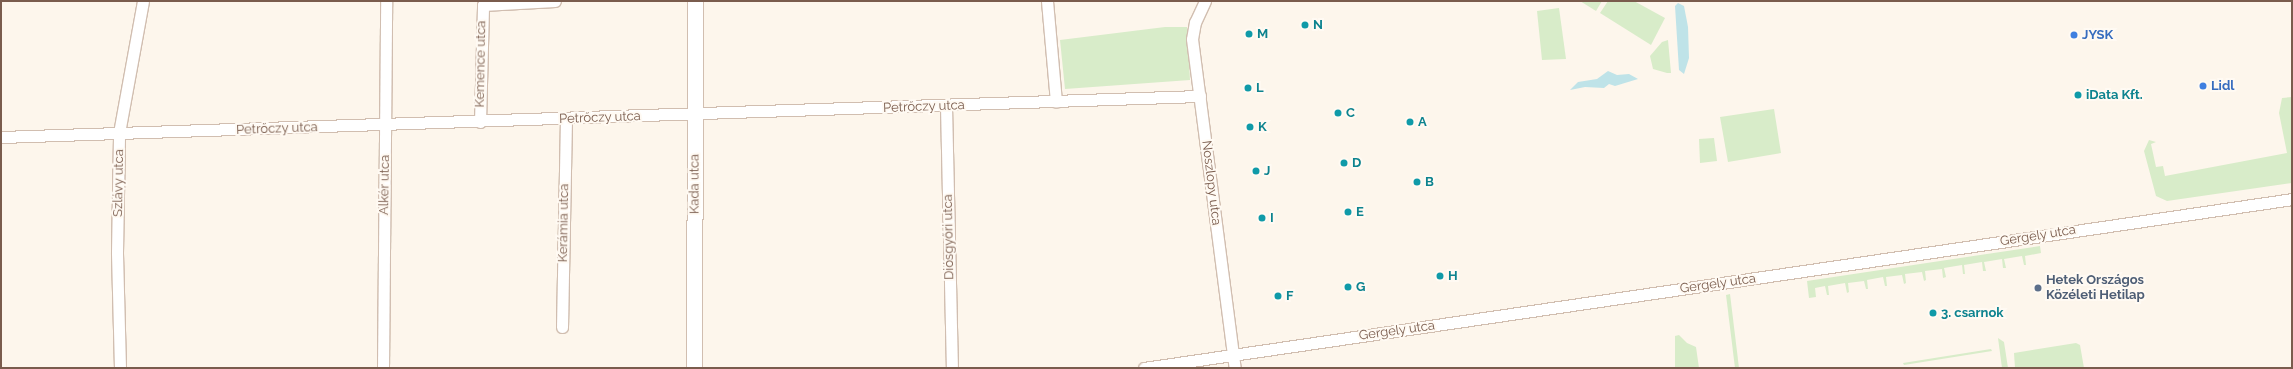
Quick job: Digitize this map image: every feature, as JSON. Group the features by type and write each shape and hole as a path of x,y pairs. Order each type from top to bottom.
{"street":[{"name":"Szlávy utca","path":"120,368 117,252 119,133 143,1"},
{"name":"Alkér utca","path":"383,368 386,1"},
{"name":"Kemence utca","path":"480,122 483,5 555,1"},
{"name":"Kada utca","path":"694,368 695,1"},
{"path":"1047,1 1056,102"},
{"name":"Noszlopy utca","path":"1205,1 1195,22 1192,39 1235,368"},
{"name":"Petrőczy utca","path":"1,137 480,122 1200,96"},
{"name":"Diósgyőri utca","path":"946,106 952,368"},
{"name":"Kerámia utca","path":"562,327 566,119"},
{"name":"Gergely utca","path":"1144,368 2292,199"}],"green space":[{"path":"1580,1 1602,1 1596,11"},
{"path":"1608,1 1634,1 1665,18 1651,45 1600,13"},
{"path":"1559,8 1566,59 1542,60 1537,11"},
{"path":"1165,27 1187,27 1190,80 1065,89 1060,40"},
{"path":"1668,40 1671,73 1653,69 1650,56 1662,42"},
{"path":"2292,97 2292,183 2167,201 2156,196 2144,151 2149,140 2156,142 2151,144 2156,167 2163,166 2165,176 2287,153 2279,113 2282,98"},
{"path":"1774,109 1781,153 1728,162 1720,117"},
{"path":"1714,138 1717,161 1700,163 1699,139"},
{"path":"2040,246 2041,253 2025,256 2026,265 2024,265 2022,256 2004,259 2006,268 2003,268 2002,259 1984,262 1986,271 1983,271 1982,262 1964,265 1965,274 1963,274 1962,265 1944,268 1946,277 1943,278 1942,269 1925,271 1926,280 1924,281 1922,272 1905,274 1906,283 1904,284 1902,275 1886,277 1887,286 1885,286 1883,277 1867,280 1868,289 1866,289 1864,281 1848,283 1849,292 1847,293 1845,283 1828,286 1829,295 1827,295 1825,286 1815,288 1816,297 1809,298 1807,281"},
{"path":"1730,294 1739,368 1735,368 1726,295"},
{"path":"1679,335 1687,343 1696,347 1699,368 1675,368 1675,336"},
{"path":"1998,338 2004,342 2008,368 2002,368"},
{"path":"2076,343 2080,345 2084,368 2015,368 2014,353"},
{"path":"1991,349 1992,351 1904,365 1903,363"}],"water":[{"path":"1678,3 1684,6 1688,27 1689,58 1684,74 1679,70 1675,6"},
{"path":"1608,71 1617,75 1629,74 1638,79 1615,86 1609,84 1604,88 1585,87 1570,90 1578,82 1597,79"}],"place":[{"name":"N","path":"1305,25"},
{"name":"M","path":"1249,34"},
{"name":"JYSK","path":"2074,35"},
{"name":"Lidl","path":"2203,86"},
{"name":"L","path":"1248,88"},
{"name":"iData Kft.","path":"2078,95"},
{"name":"C","path":"1338,113"},
{"name":"A","path":"1410,122"},
{"name":"K","path":"1250,127"},
{"name":"D","path":"1344,163"},
{"name":"J","path":"1256,171"},
{"name":"B","path":"1417,182"},
{"name":"E","path":"1348,212"},
{"name":"I","path":"1262,218"},
{"name":"H","path":"1440,276"},
{"name":"G","path":"1348,287"},
{"name":"Hetek Országos Közéleti Hetilap","path":"2038,288"},
{"name":"F","path":"1278,296"},
{"name":"3. csarnok","path":"1933,313"}]}
